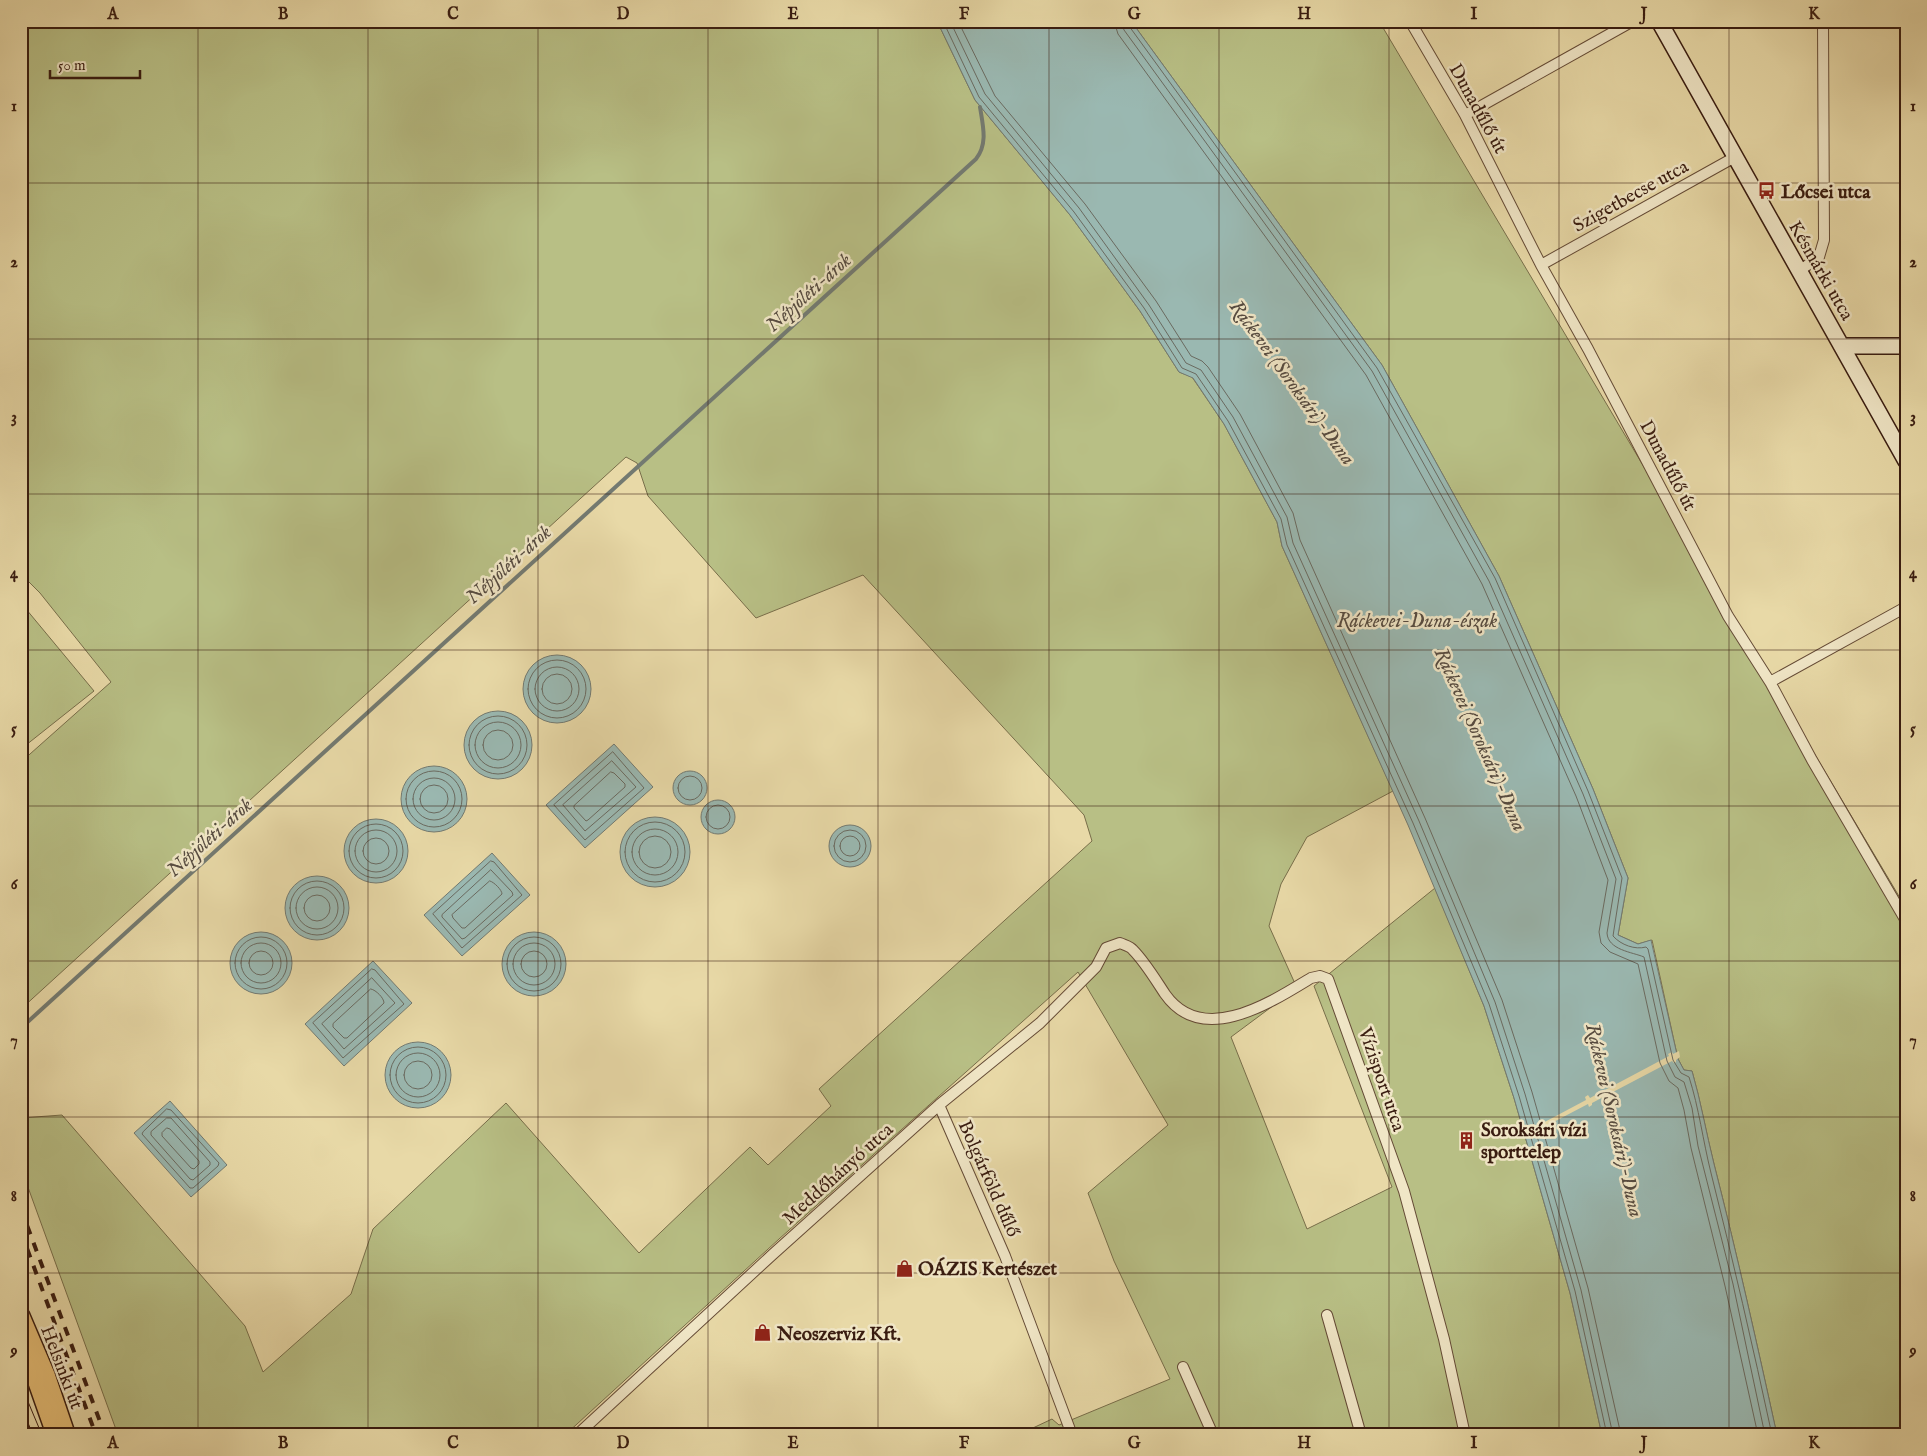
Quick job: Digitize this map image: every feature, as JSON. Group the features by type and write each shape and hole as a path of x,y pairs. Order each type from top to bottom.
{"main road":[{"name":"Helsinki út","path":"21,1314 47,1376 67,1435"},
{"name":"Helsinki út","path":"21,1347 55,1435"}],"street":[{"name":"Dunadűlő út","path":"1410,21 1465,115 1541,264 1728,616 1770,682 1812,760 1906,921"},
{"path":"1465,115 1632,21"},
{"name":"Késmárki utca","path":"1659,21 1906,461"},
{"path":"1799,271 1819,257 1824,240 1822,21"},
{"name":"Szigetbecse utca","path":"1541,264 1735,157"},
{"path":"1842,346 1906,346"},
{"path":"1770,682 1906,608"},
{"name":"Meddőhányó utca","path":"577,1435 772,1255 939,1105 1040,1023 1096,967 1106,948 1120,942"},
{"name":"Vízisport utca","path":"1120,942 1132,948 1169,1000 1179,1010 1207,1019 1233,1017 1251,1010 1311,978 1320,976 1328,979 1404,1190 1444,1340 1465,1435"},
{"name":"Bolgárföld dűlő","path":"939,1105 1005,1256 1072,1435"},
{"path":"1327,1315 1360,1435"},
{"path":"1183,1367 1213,1435"},
{"path":"21,1427 25,1435"}],"green space":[{"path":"21,21 937,21 975,100 1070,215 1140,311 1179,372 1192,377 1224,424 1277,522 1282,546 1393,791 1307,837 1281,884 1269,926 1297,988 1231,1037 1307,1229 1392,1187 1314,986 1435,888 1484,1006 1514,1098 1570,1293 1602,1435 1018,1435 1052,1419 1059,1425 1170,1379 1114,1261 1088,1193 1168,1125 1078,972 779,1239 565,1435 118,1435 21,1168 21,1118 62,1115 245,1326 263,1372 351,1294 373,1229 506,1103 639,1253 750,1147 768,1165 831,1106 819,1089 1092,841 1084,815 863,575 756,618 648,496 637,463 626,457 21,1009 21,762 111,682 40,593 21,574"},
{"path":"1131,21 1379,21 1906,908 1906,1435 1777,1435 1747,1299 1692,1071 1684,1070 1678,1059 1652,940 1638,944 1618,935 1628,878 1593,789 1499,576 1382,365"},
{"path":"21,603 94,691 21,749"}],"water":[{"name":"Ráckevei-Duna-észak","path":"937,21 1131,21 1382,365 1499,576 1593,789 1628,878 1618,935 1638,944 1651,940 1678,1059 1684,1070 1692,1071 1747,1299 1777,1435 1602,1435 1570,1293 1514,1098 1484,1006 1408,825 1282,546 1277,522 1224,424 1193,378 1179,372 1140,311 1070,215 975,100"},
{"path":"557,655 570,658 581,665 588,676 591,689 588,702 581,713 570,720 557,723 544,720 533,713 526,702 523,689 526,676 533,665 544,658"},
{"path":"505,711 517,717 526,726 532,738 530,758 522,769 505,779 491,779 474,769 466,758 464,738 474,721 485,713"},
{"path":"614,744 653,787 585,848 546,805"},
{"path":"434,766 446,769 457,776 464,787 467,799 464,811 457,822 446,829 434,832 422,829 411,822 404,811 401,799 404,787 411,776 422,769"},
{"path":"690,771 697,772 702,776 706,781 706,795 702,800 697,804 690,805 683,804 678,800 674,795 673,788 674,781 678,776 683,772"},
{"path":"718,800 725,801 730,805 734,810 734,824 730,829 725,833 718,834 711,833 706,829 702,824 701,817 702,810 706,805 711,801"},
{"path":"655,817 668,820 680,827 687,839 690,852 687,865 680,877 668,884 655,887 642,884 630,877 623,865 620,852 623,839 630,827 642,820"},
{"path":"370,819 382,819 399,828 406,839 408,851 406,863 399,874 382,883 370,883 358,878 349,869 344,857 344,845 349,833 358,824"},
{"path":"854,825 862,828 868,834 871,846 868,858 862,864 846,867 838,864 832,858 829,842 832,834 838,828"},
{"path":"492,853 530,895 462,956 424,915"},
{"path":"311,876 323,876 340,885 347,896 349,908 347,920 340,931 323,940 311,940 299,935 290,926 285,914 285,902 290,890 299,881"},
{"path":"255,932 267,932 283,941 290,951 292,963 290,975 283,985 267,994 255,994 244,989 235,980 230,969 230,957 235,946 244,937"},
{"path":"534,932 546,934 557,941 564,952 566,964 564,976 557,987 546,994 534,996 522,994 511,987 504,976 502,964 504,952 511,941 522,934"},
{"path":"373,961 412,1003 344,1066 305,1024"},
{"path":"412,1042 424,1042 436,1047 446,1057 451,1069 449,1088 436,1103 424,1108 412,1108 400,1103 390,1093 385,1081 385,1069 390,1057 400,1047"},
{"path":"170,1101 227,1165 191,1197 134,1133"}],"pier":[{"path":"1679,1051 1680,1057 1676,1062 1672,1061 1592,1103 1589,1107 1588,1104 1523,1138 1522,1134 1586,1100 1585,1097 1588,1095 1590,1098 1669,1056 1668,1054"}],"waterway":[{"name":"Népjóléti-árok","path":"21,1028 976,159 980,153 983,141 980,107"}],"tram line":[{"path":"21,1385 42,1435"},
{"path":"21,1406 33,1435"}],"railway":[{"path":"21,1209 105,1435"},
{"path":"21,1232 96,1435"}],"place":[{"name":"Lőcsei utca","path":"1767,191"},
{"name":"Soroksári vízi sporttelep","path":"1467,1140"},
{"name":"OÁZIS Kertészet","path":"904,1268"},
{"name":"Neoszerviz Kft.","path":"763,1333"}],"water label":[{"name":"Ráckevei (Soroksári)-Duna","path":"1293,382"},
{"name":"Ráckevei (Soroksári)-Duna","path":"1481,739"},
{"name":"Ráckevei (Soroksári)-Duna","path":"1615,1120"}]}
